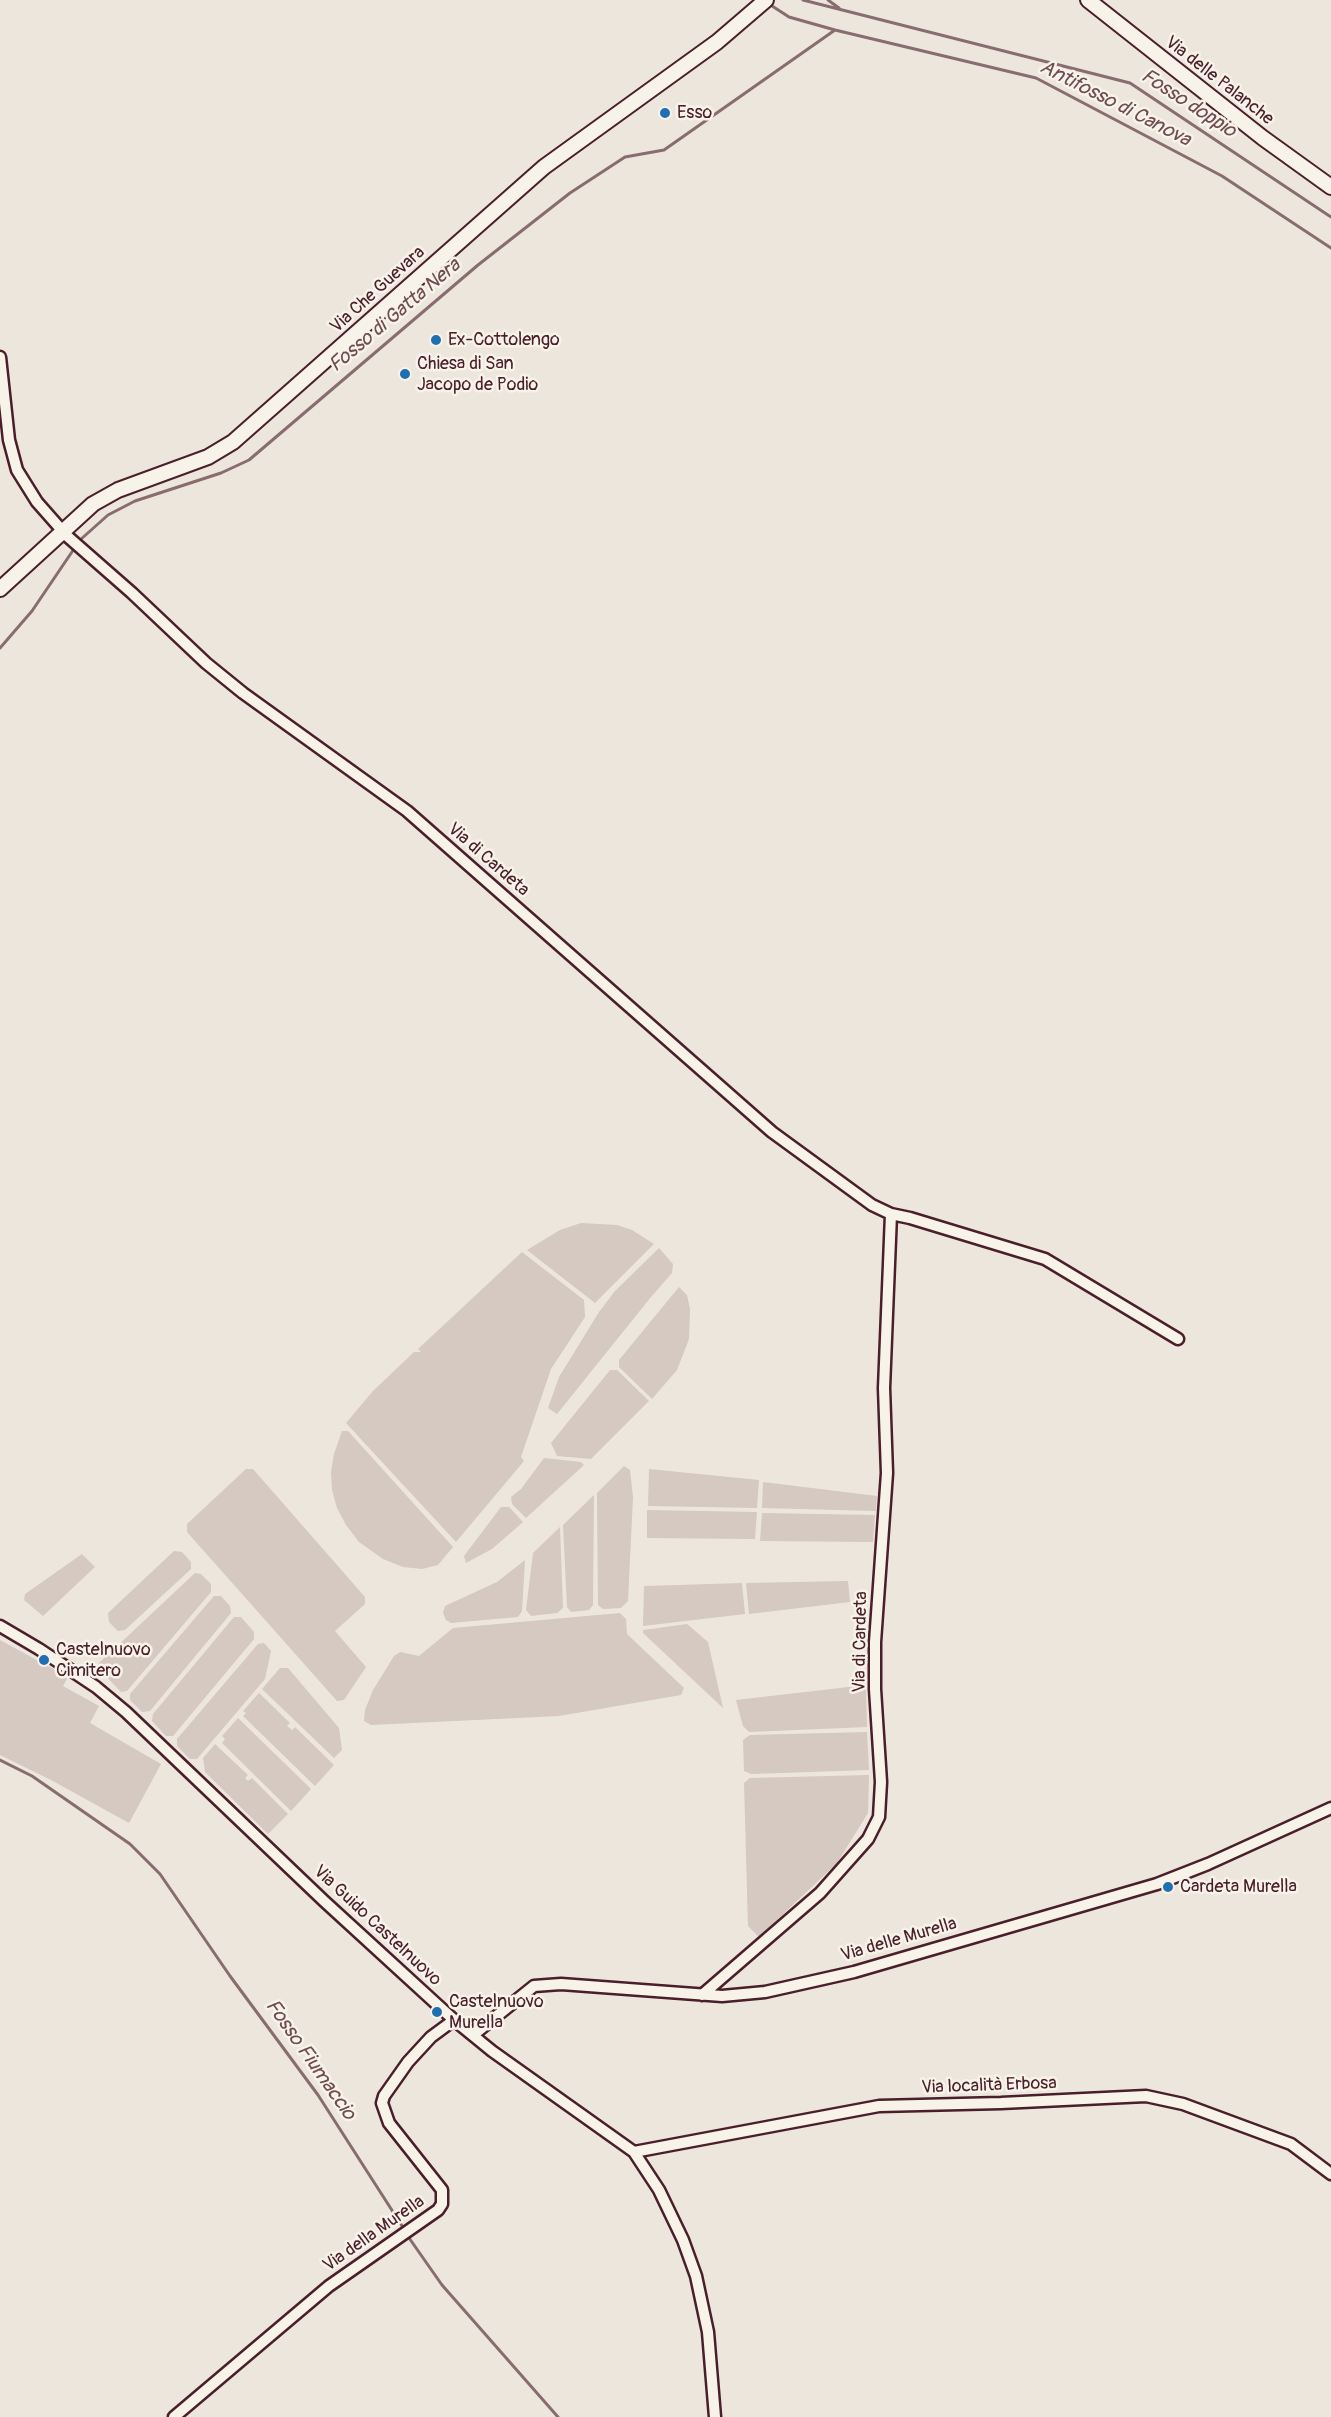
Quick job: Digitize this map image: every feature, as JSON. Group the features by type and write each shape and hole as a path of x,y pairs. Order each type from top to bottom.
{"main road":[{"name":"Via Che Guevara","path":"1,589 72,540 85,510 105,496 198,461 233,442 544,167 689,63 766,0"},
{"name":"Via delle Palanche","path":"1088,0 1263,138 1331,187"}],"street":[{"name":"Via di Cardeta","path":"0,357 9,440 17,470 30,492 72,540 206,663 243,693 408,811 772,1132 872,1205 891,1214 1045,1259 1178,1339"},
{"name":"Via di Cardeta","path":"702,1995 820,1893 868,1839 879,1816 880,1782 875,1654 887,1473 884,1388 891,1214"},
{"name":"Via Guido Castelnuovo","path":"0,1626 96,1687 126,1712 454,2020 492,2051 634,2152 659,2190 683,2241 696,2276 708,2332 715,2417"},
{"name":"Via delle Murella","path":"473,2035 534,1986 540,1985 561,1984 702,1995 765,1992 854,1972 924,1950 1129,1893 1208,1864 1331,1808"},
{"name":"Via della Murella","path":"174,2417 329,2286 438,2210 442,2204 442,2190 389,2123 382,2103 384,2096 408,2062 431,2037 454,2020"},
{"name":"Via località Erbosa","path":"634,2152 879,2106 1146,2096 1183,2104 1291,2144 1331,2174"}],"shaded area":[{"path":"581,1223 617,1225 632,1230 654,1244 595,1303 527,1250 560,1230"},
{"path":"659,1248 673,1264 672,1273 557,1414 548,1408 559,1377 599,1312 615,1291"},
{"path":"522,1252 584,1300 585,1317 551,1369 521,1457 524,1461 456,1542 346,1423 373,1391 414,1352 421,1352 418,1349"},
{"path":"679,1287 687,1295 690,1309 689,1339 677,1370 652,1399 619,1367 619,1360"},
{"path":"610,1370 617,1370 649,1401 591,1459 557,1456 551,1443"},
{"path":"342,1431 348,1431 453,1547 438,1565 422,1569 403,1567 383,1559 359,1542 346,1525 337,1508 332,1490 331,1472"},
{"path":"544,1458 581,1462 584,1465 526,1518 512,1504 511,1497 521,1489"},
{"path":"624,1466 630,1470 633,1497 628,1601 621,1608 603,1609 598,1605 597,1493"},
{"path":"246,1469 253,1469 365,1597 365,1604 335,1631 366,1667 344,1700 337,1701 187,1532 187,1524"},
{"path":"649,1469 759,1480 757,1508 648,1506"},
{"path":"763,1482 877,1496 876,1511 762,1508"},
{"path":"594,1495 593,1605 589,1610 571,1612 567,1607 563,1525"},
{"path":"501,1507 509,1507 523,1522 492,1549 466,1563 464,1556"},
{"path":"647,1510 757,1512 755,1539 647,1538"},
{"path":"762,1513 875,1515 873,1542 760,1541"},
{"path":"560,1527 563,1608 557,1613 531,1616 526,1610 533,1553"},
{"path":"174,1551 182,1552 191,1562 191,1569 125,1630 118,1631 109,1622 108,1613"},
{"path":"82,1554 95,1567 43,1616 24,1600 25,1594"},
{"path":"525,1560 522,1611 518,1617 451,1623 446,1620 443,1613 445,1606 497,1582"},
{"path":"195,1573 201,1574 211,1584 211,1592 127,1691 121,1692 99,1669 99,1663"},
{"path":"848,1581 850,1602 749,1614 746,1583"},
{"path":"742,1583 745,1614 643,1626 644,1586"},
{"path":"214,1596 221,1596 230,1606 231,1613 150,1711 142,1712 130,1700 130,1694"},
{"path":"620,1613 626,1619 627,1634 684,1688 681,1695 559,1716 371,1725 364,1721 365,1710 373,1690 394,1656 400,1652 419,1656 453,1628"},
{"path":"234,1617 241,1617 254,1632 254,1639 173,1736 166,1736 152,1721 153,1714"},
{"path":"687,1624 708,1642 723,1708 643,1633 643,1630"},
{"path":"0,1640 68,1677 63,1686 99,1706 90,1723 161,1764 129,1823 0,1755"},
{"path":"264,1643 271,1651 265,1679 197,1759 190,1759 177,1746 177,1739 258,1644"},
{"path":"280,1668 288,1668 339,1728 342,1750 334,1758 262,1689"},
{"path":"866,1685 867,1727 749,1732 743,1726 736,1700"},
{"path":"259,1693 290,1723 287,1726 292,1730 295,1727 334,1765 315,1786 243,1716 246,1713 243,1711"},
{"path":"238,1718 311,1789 291,1811 222,1743 225,1739 222,1736"},
{"path":"867,1732 869,1770 751,1774 744,1771 743,1740 750,1735"},
{"path":"215,1744 248,1775 245,1778 248,1781 252,1778 288,1814 268,1834 205,1772 203,1758"},
{"path":"869,1775 868,1813 837,1863 759,1937 748,1926 744,1783 750,1778"}],"waterway":[{"name":"Fosso doppio","path":"803,0 1130,83 1331,217"},
{"name":"Fosso doppio","path":"828,0 839,8"},
{"name":"Antifosso di Canova","path":"769,4 789,17 835,30 1036,78 1222,176 1331,248"},
{"name":"Fosso di Gatta Nera","path":"0,648 32,611 80,540 108,515 135,501 221,473 249,460 478,265 570,193 625,157 664,150 835,30"},
{"name":"Fosso Fiumaccio","path":"0,1760 32,1776 130,1844 160,1874 230,1976 318,2095 404,2229"},
{"name":"Fosso Fiumaccio","path":"407,2235 442,2285 558,2417"}],"place":[{"name":"Esso","path":"665,113"},
{"name":"Ex-Cottolengo","path":"436,340"},
{"name":"Chiesa di San Jacopo de Podio","path":"405,374"},
{"name":"Castelnuovo Cimitero","path":"44,1660"},
{"name":"Cardeta Murella","path":"1168,1887"},
{"name":"Castelnuovo Murella","path":"437,2012"}]}
